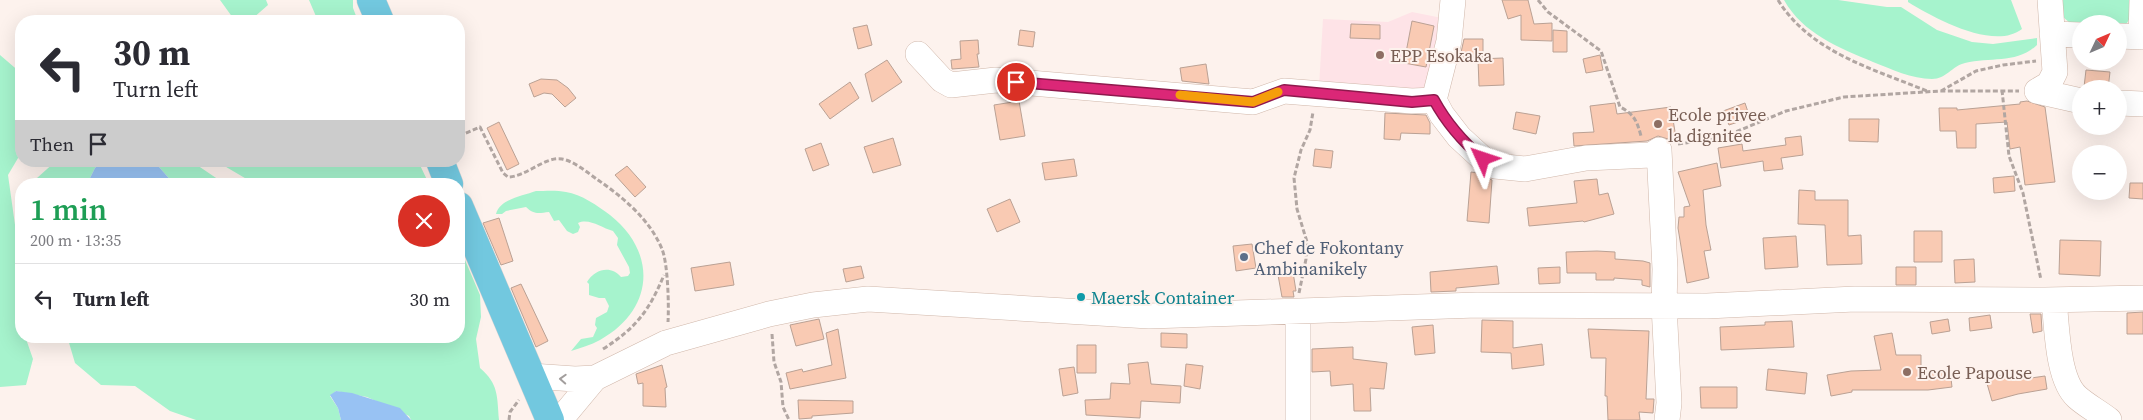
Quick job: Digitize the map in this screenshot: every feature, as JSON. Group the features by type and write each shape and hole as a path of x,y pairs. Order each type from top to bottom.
{"main road":[{"path":"371,0 377,15"},
{"path":"465,220 550,420"}],"street":[{"path":"1453,0 1449,41 1434,100 1442,115 1459,137 1483,159 1495,166 1525,169 1586,158 1651,153 1665,269 1667,420"},
{"path":"2050,0 2055,72 2049,84 2037,91 2072,99"},
{"path":"2134,37 2142,0"},
{"path":"2053,40 2072,37"},
{"path":"918,54 942,80 951,85 996,80 1253,102 1284,90 1412,102 1434,100"},
{"path":"2127,103 2143,104"},
{"path":"531,376 576,379 595,378 666,343 769,314 813,305 868,299 956,303 1084,314 1149,316 1477,305 1707,306 1854,299 2049,300 2143,298"},
{"path":"2049,300 2064,373 2069,386 2076,396 2109,420"},
{"path":"1298,312 1298,420"},
{"path":"560,420 595,378"}],"path":[{"path":"1538,0 1548,12 1601,51 1620,107 1630,112 1636,119 1651,153 1672,144 1721,138 1786,111 1844,97 1940,91 2002,90 2010,156 2025,203 2049,300"},
{"path":"1778,0 1786,14 1813,38 1847,59 1930,92"},
{"path":"1940,91 1976,71 2036,61 2047,55 2053,40"},
{"path":"1298,312 1307,242 1298,209 1294,178 1301,150 1310,130 1316,94"},
{"path":"465,133 480,127 503,173 508,177 516,177 552,159 561,159 593,176 619,194 645,221 662,250 666,272 668,319 666,343"},
{"path":"600,351 626,335 654,299 666,272"},
{"path":"769,314 774,362 781,382 784,407 789,420"}],"shaded area":[{"name":"EPP Esokaka","path":"1412,12 1447,19 1425,90 1319,87 1323,19 1388,22"}],"green space":[{"path":"220,0 266,0 268,5 257,15 231,15"},
{"path":"309,0 353,0 356,15 315,15"},
{"path":"1784,0 1838,0 1887,7 1901,7 1937,30 1972,42 1993,44 2037,38 2037,45 2021,55 1965,63 1941,77 1924,79 1873,62 1835,45 1801,22"},
{"path":"1908,0 2011,0 2022,29 2010,35 1996,36 1964,30 1919,9 1908,2"},
{"path":"2057,0 2132,0 2128,21 2128,15 2072,15 2072,24 2067,21 2059,9"},
{"path":"0,55 15,68 15,163 8,175 15,225 15,343 27,343 33,359 26,385 0,387"},
{"path":"49,167 96,167 90,178 37,178"},
{"path":"159,167 200,167 216,178 169,178"},
{"path":"226,167 421,167 426,178 245,178"},
{"path":"536,191 572,193 600,208 626,230 636,246 642,263 643,280 640,297 631,313 618,328 600,340 571,351 581,339 593,337 597,328 595,325 596,318 607,312 609,306 605,298 589,295 589,284 587,282 594,274 603,270 613,271 621,277 628,276 630,273 629,267 617,245 618,238 613,231 596,224 578,223 580,227 578,232 573,234 567,231 559,220 554,221 549,212 534,212 526,207 496,214 498,209 507,201"},
{"path":"465,260 480,295 481,317 476,339 480,368 494,385 499,420 411,420 409,416 367,397 336,391 330,396 338,408 341,420 196,420 170,411 135,386 101,385 75,363 69,343 465,343"}],"water":[{"path":"159,167 169,178 90,178 95,168"},
{"path":"336,391 352,393 400,408 411,420 341,420 338,408 330,395"}],"building":[{"path":"1502,0 1528,0 1534,24 1552,23 1552,41 1521,40 1521,15 1508,19"},
{"path":"1412,21 1434,26 1426,67 1404,63"},
{"path":"1351,24 1380,25 1380,39 1350,38"},
{"path":"867,25 872,45 858,49 853,28"},
{"path":"1020,30 1035,32 1033,47 1018,45"},
{"path":"1553,30 1567,31 1567,52 1553,52"},
{"path":"1464,39 1483,39 1483,57 1460,57"},
{"path":"978,40 979,54 977,54 979,67 952,69 951,60 961,59 960,41"},
{"path":"1600,55 1603,70 1586,73 1583,59"},
{"path":"1503,58 1504,85 1479,86 1478,59"},
{"path":"887,60 902,82 872,102 865,74"},
{"path":"1206,64 1209,84 1182,81 1180,68"},
{"path":"2086,70 2110,72 2109,80 2085,80"},
{"path":"541,79 557,80 568,88 576,98 565,107 552,94 544,93 534,97 529,84"},
{"path":"850,82 859,98 830,119 819,104"},
{"path":"1019,101 1025,136 1000,140 994,105"},
{"path":"2027,101 2045,107 2055,182 2025,185 2020,147 2010,149 2007,122 1976,124 1976,148 1957,148 1956,131 1940,131 1939,108 1957,108 1957,110 2020,104 2020,102"},
{"path":"1615,103 1617,114 1671,107 1676,138 1668,139 1658,136 1647,141 1574,146 1573,133 1594,132 1590,106"},
{"path":"1745,103 1750,118 1729,125 1723,111"},
{"path":"1516,112 1540,116 1536,134 1513,129"},
{"path":"1385,113 1426,115 1430,123 1430,134 1401,133 1400,140 1384,139"},
{"path":"1849,119 1879,119 1878,142 1849,141"},
{"path":"499,122 519,164 507,170 487,128"},
{"path":"1801,136 1803,155 1781,158 1783,169 1764,171 1763,161 1721,168 1718,148 1742,144 1743,151 1786,145 1785,138"},
{"path":"893,138 901,165 873,173 864,147"},
{"path":"821,143 829,165 813,171 805,149"},
{"path":"1315,149 1333,151 1331,168 1313,166"},
{"path":"1074,159 1077,176 1045,180 1042,163"},
{"path":"1717,163 1721,186 1703,190 1706,225 1711,250 1704,251 1709,278 1687,283 1678,228 1679,217 1684,217 1684,207 1690,206 1678,172"},
{"path":"627,166 646,187 635,197 615,175"},
{"path":"1471,172 1478,173 1492,180 1489,223 1467,221"},
{"path":"2014,176 2015,191 1994,193 1993,178"},
{"path":"1597,179 1599,195 1608,193 1614,214 1584,222 1529,226 1527,208 1577,203 1574,181"},
{"path":"2130,183 2143,183 2143,199 2129,198"},
{"path":"1799,190 1815,191 1815,200 1848,200 1848,236 1861,235 1862,264 1827,265 1825,225 1798,224"},
{"path":"1010,199 1020,222 997,232 987,209"},
{"path":"499,218 513,261 501,265 483,223"},
{"path":"1914,231 1942,231 1942,262 1914,262"},
{"path":"1796,236 1798,267 1765,269 1763,238"},
{"path":"2060,240 2101,241 2100,276 2059,274"},
{"name":"Chef de Fokontany Ambinanikely","path":"1252,244 1256,268 1236,271 1233,246"},
{"path":"1566,252 1615,252 1615,259 1650,263 1650,287 1642,285 1642,280 1614,278 1614,280 1596,280 1596,273 1567,273"},
{"path":"1974,259 1975,282 1955,283 1954,260"},
{"path":"730,262 734,285 695,291 691,268"},
{"path":"861,266 864,278 846,282 843,269"},
{"path":"1497,266 1499,284 1456,288 1456,291 1431,292 1430,272"},
{"path":"1560,267 1560,283 1539,284 1538,268"},
{"path":"1896,267 1916,267 1916,285 1896,285"},
{"path":"1293,272 1296,291 1293,291 1294,297 1282,297 1278,275"},
{"path":"521,284 548,341 536,347 511,288"},
{"path":"2143,312 2143,334 2127,334 2127,313"},
{"path":"2030,314 2041,314 2042,331 2033,333"},
{"path":"1990,315 1992,328 1970,331 1969,318"},
{"path":"819,319 824,339 796,346 790,325"},
{"path":"1948,319 1950,331 1932,334 1930,322"},
{"path":"1482,320 1513,321 1513,348 1542,344 1544,365 1512,369 1511,353 1481,352"},
{"path":"1792,321 1794,347 1721,350 1720,327 1765,325 1765,322"},
{"path":"1433,325 1435,353 1415,355 1412,327"},
{"path":"838,329 846,378 790,389 786,373 802,369 803,372 832,365 826,333"},
{"path":"1588,329 1649,331 1646,399 1654,399 1653,413 1639,412 1640,420 1608,420 1607,396 1605,396 1606,358 1591,358"},
{"path":"1161,333 1187,334 1187,348 1161,347"},
{"path":"1892,333 1896,355 1921,355 1921,373 1950,370 1952,387 1928,390 1852,390 1852,392 1831,396 1827,375 1851,371 1881,370 1874,336"},
{"path":"1077,345 1096,345 1096,373 1077,373"},
{"path":"1353,347 1353,359 1387,363 1384,389 1370,388 1371,411 1354,411 1353,384 1331,386 1330,371 1312,372 1312,349"},
{"path":"1148,362 1151,384 1181,386 1180,403 1141,401 1140,418 1086,415 1085,400 1110,399 1111,383 1130,384 1128,364"},
{"path":"1186,364 1203,366 1200,389 1184,386"},
{"path":"662,365 667,387 665,388 666,407 643,406 643,383 638,384 636,374"},
{"path":"1074,367 1078,393 1063,396 1059,369"},
{"path":"1768,369 1807,373 1805,394 1766,390"},
{"path":"2030,371 2031,378 2045,376 2047,389 1992,401 1986,380 2005,374"},
{"path":"1700,387 1737,387 1737,408 1701,408"},
{"path":"798,400 853,401 853,413 812,416 812,418 799,419"}],"slow traffic":[{"path":"1180,95 1253,102 1278,92"}],"place":[{"name":"EPP Esokaka","path":"1380,55"},
{"name":"Ecole privee la dignitee","path":"1658,124"},
{"name":"Chef de Fokontany Ambinanikely","path":"1244,257"},
{"name":"Maersk Container","path":"1081,297"},
{"name":"Ecole Papouse","path":"1907,372"}],"route":[{"path":"1016,82 1253,102 1284,90 1412,102 1434,100 1442,115 1459,137 1483,159"}]}
